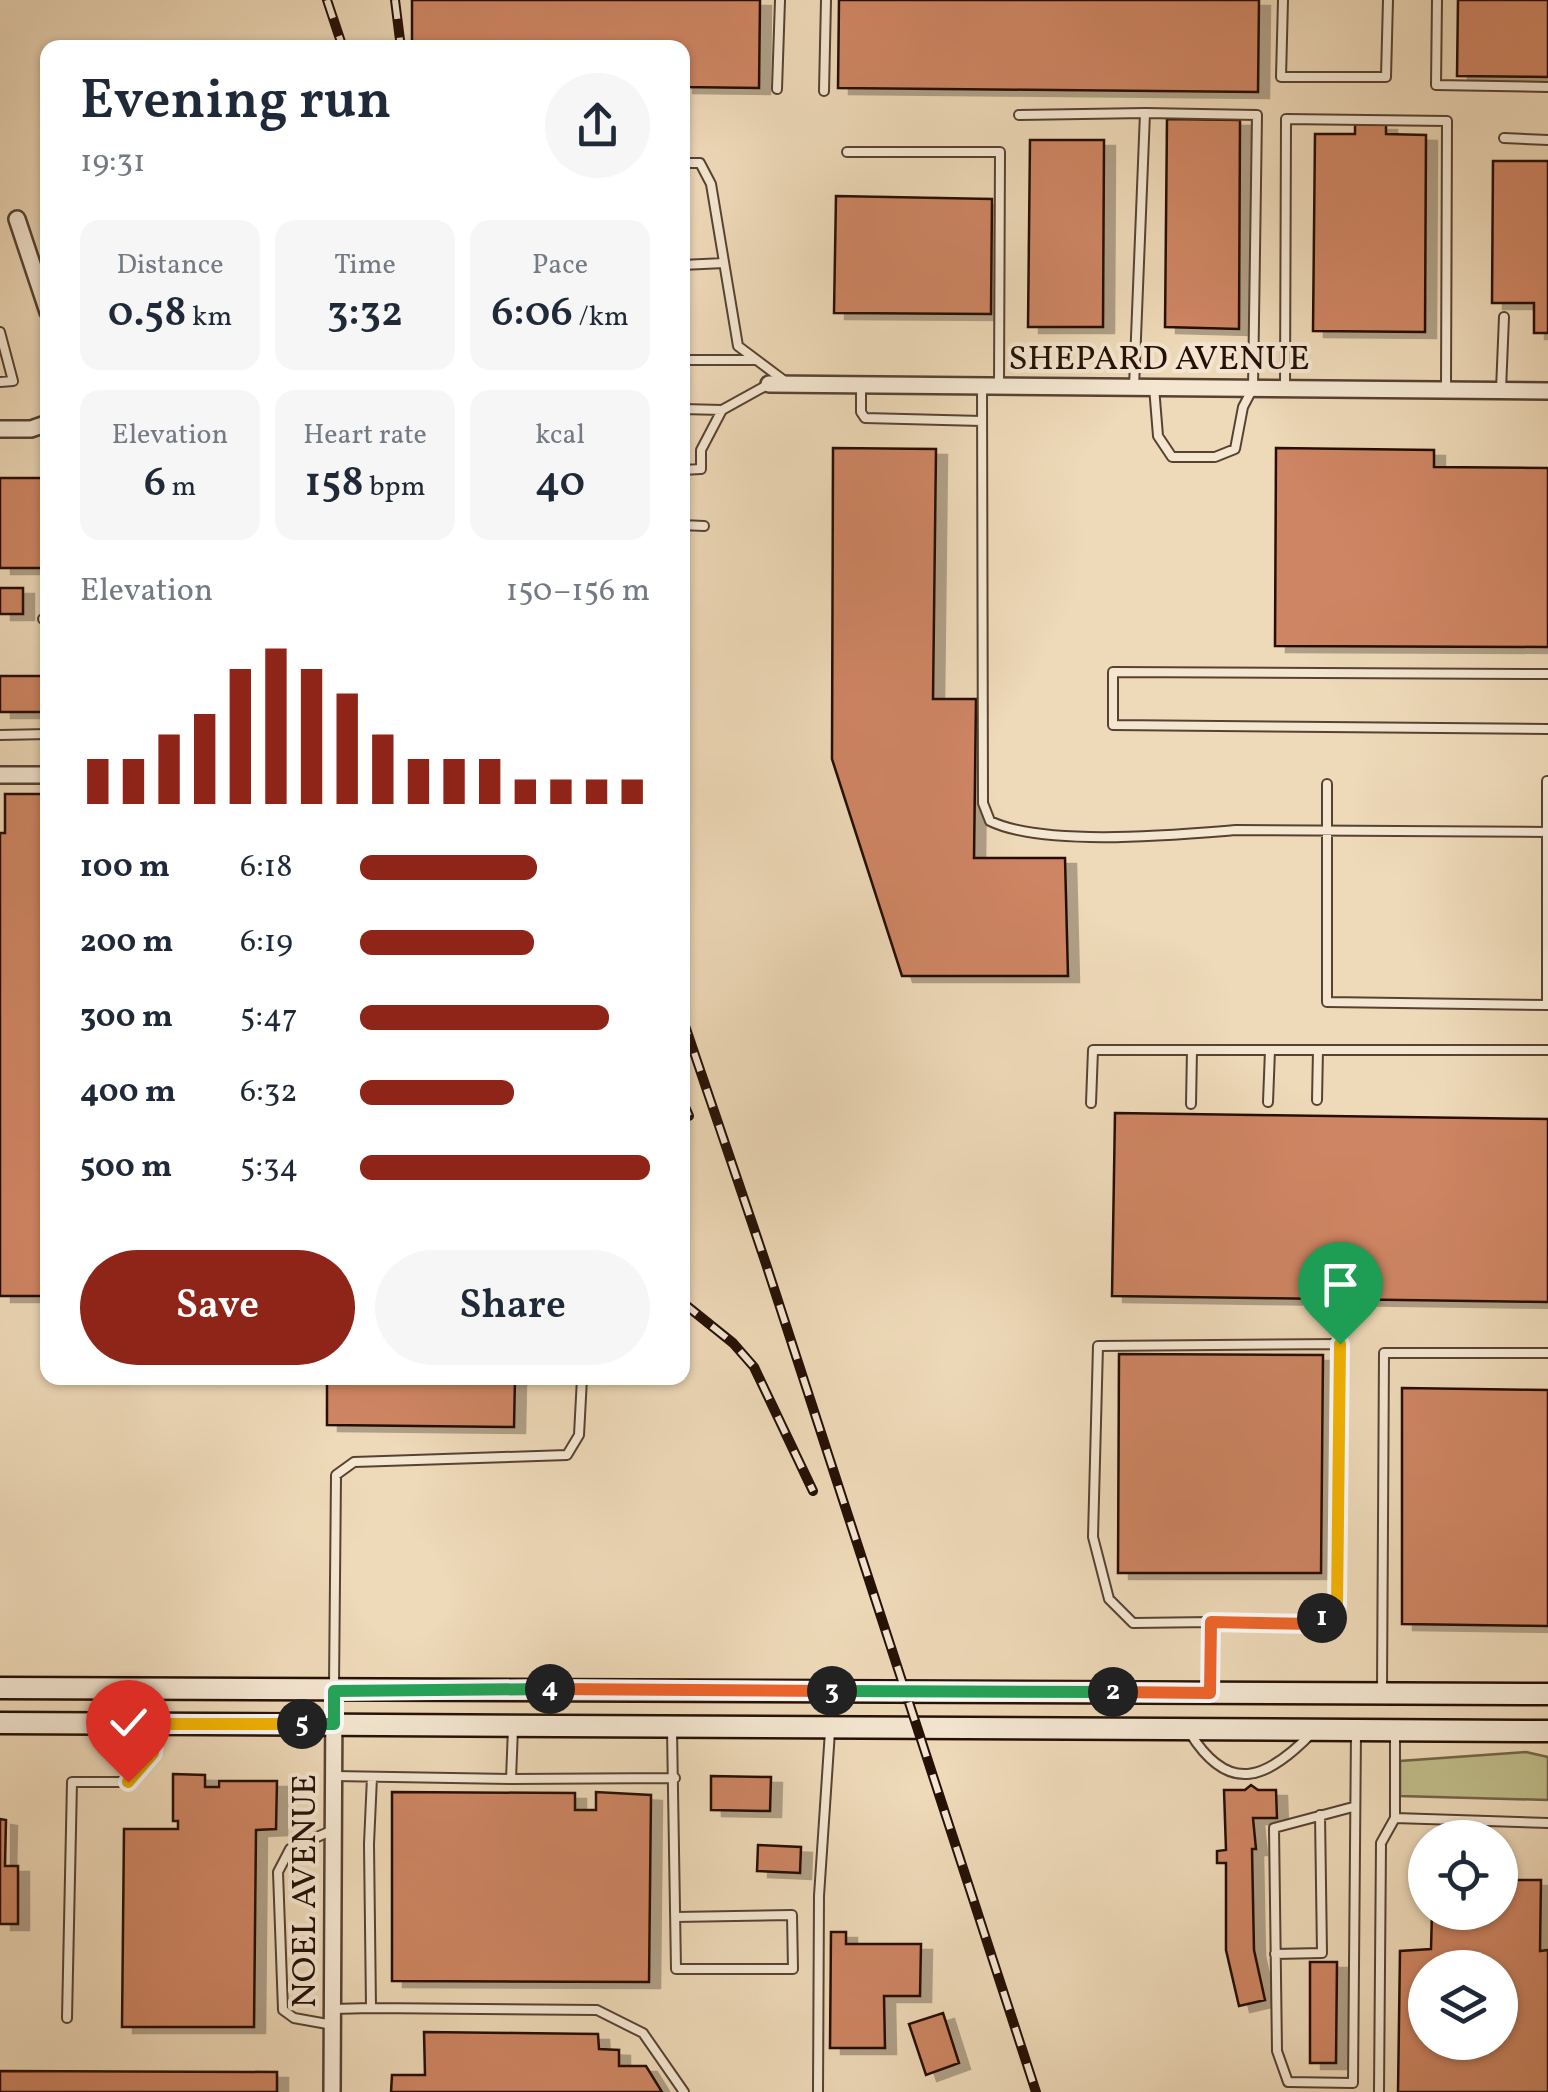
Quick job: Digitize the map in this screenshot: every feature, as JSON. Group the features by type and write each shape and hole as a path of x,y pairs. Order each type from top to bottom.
{"main road":[{"path":"0,1688 1548,1694"},
{"path":"0,1723 1548,1731"}],"street":[{"path":"17,219 40,288"},
{"name":"SHEPARD AVENUE","path":"770,384 1548,390"},
{"path":"0,430 40,426"},
{"path":"0,775 40,775"},
{"name":"NOEL AVENUE","path":"332,2092 334,1691"}],"lane":[{"path":"778,89 780,0"},
{"path":"824,90 826,0"},
{"path":"1283,0 1281,78 1386,78 1388,0"},
{"path":"1437,0 1436,85 1548,87"},
{"path":"1134,387 1145,113"},
{"path":"1020,115 1257,114 1254,388 1243,408 1235,449 1215,458 1172,457 1158,436 1154,388"},
{"path":"1285,388 1286,119 1447,121 1446,390"},
{"path":"1504,138 1548,140"},
{"path":"847,152 1000,152 990,386 982,421 983,803 990,821 1006,829 1038,835 1191,835 1236,830 1547,832"},
{"path":"690,163 700,163 711,184 738,346 790,384"},
{"path":"690,265 724,263"},
{"path":"1501,390 1504,317"},
{"path":"0,382 13,382 1,334"},
{"path":"690,360 755,360"},
{"path":"690,409 722,410 770,384"},
{"path":"861,385 861,412 865,418 982,421"},
{"path":"690,470 701,469 701,450 722,410"},
{"path":"690,526 704,526"},
{"path":"1548,674 1113,672 1113,725 1548,729"},
{"path":"0,735 40,734"},
{"path":"1327,784 1327,1002 1547,1005 1547,780"},
{"path":"1091,1104 1093,1050 1548,1050"},
{"path":"1191,1104 1192,1050"},
{"path":"1268,1102 1270,1050"},
{"path":"1317,1100 1318,1050"},
{"path":"1340,1344 1337,1606 1315,1624 1211,1622 1134,1623 1110,1599 1093,1537 1098,1346 1340,1344"},
{"path":"1382,1694 1384,1353 1548,1353"},
{"path":"334,1691 336,1475 354,1462 567,1456 579,1436 582,1385"},
{"path":"1210,1693 1211,1622"},
{"path":"67,2018 72,1782 128,1782 153,1753 156,1724"},
{"path":"511,1779 513,1724"},
{"path":"672,1726 676,1969 793,1969 792,1916 676,1917"},
{"path":"818,2092 819,1896 830,1726"},
{"path":"1188,1729 1201,1751 1221,1768 1242,1777 1287,1759 1316,1730"},
{"path":"1353,1807 1274,1828 1277,2051 1288,2082 1352,2083 1356,1730"},
{"path":"1380,2092 1381,1843 1395,1818 1395,1730"},
{"path":"334,1776 675,1778"},
{"path":"371,2008 368,1844 372,1777"},
{"path":"1275,1954 1322,1953 1320,1816"},
{"path":"1395,1818 1548,1822"},
{"path":"334,1830 290,1849 278,1872 284,2010 294,2018 332,2017 371,2008 597,2010 643,2033 684,2092"}],"shaded area":[{"path":"1526,1752 1548,1757 1548,1800 1400,1796 1400,1761"}],"building":[{"path":"412,0 760,0 759,88 690,87 690,40 412,40"},
{"path":"839,0 1259,0 1258,92 838,88"},
{"path":"1458,0 1548,0 1548,77 1457,76"},
{"path":"1167,119 1240,120 1239,329 1165,327"},
{"path":"1355,124 1386,124 1386,134 1426,135 1425,332 1313,331 1315,134 1355,134"},
{"path":"1030,140 1104,140 1103,327 1028,327"},
{"path":"1493,161 1548,161 1548,333 1534,333 1534,303 1492,303"},
{"path":"836,196 992,199 991,314 834,313"},
{"path":"833,448 936,449 933,699 976,699 974,858 1065,858 1068,976 902,976 832,759"},
{"path":"1276,448 1434,450 1434,467 1548,468 1548,647 1275,646"},
{"path":"0,478 40,478 40,568 0,568"},
{"path":"0,588 23,588 23,614 0,614"},
{"path":"0,676 40,676 40,712 0,712"},
{"path":"5,794 40,794 40,1296 0,1296 0,833 5,833"},
{"path":"1115,1113 1548,1119 1548,1302 1112,1296"},
{"path":"1119,1354 1323,1355 1321,1573 1118,1573"},
{"path":"327,1385 515,1385 514,1427 327,1425"},
{"path":"1402,1388 1548,1390 1548,1626 1402,1624"},
{"path":"173,1774 205,1775 205,1787 219,1787 219,1781 277,1781 276,1829 256,1830 254,2027 122,2027 124,1829 178,1829 178,1821 173,1821"},
{"path":"711,1776 771,1777 770,1811 711,1810"},
{"path":"1251,1785 1258,1790 1276,1790 1277,1818 1253,1818 1254,1950 1265,2000 1239,2006 1226,1950 1226,1863 1217,1863 1217,1851 1226,1850 1224,1790 1245,1790"},
{"path":"392,1792 575,1793 575,1810 596,1810 596,1792 651,1795 649,1982 392,1981"},
{"path":"0,1819 6,1820 5,1866 18,1866 18,1924 0,1924"},
{"path":"758,1845 801,1847 800,1873 757,1871"},
{"path":"1518,1880 1541,1880 1540,1951 1548,1950 1548,2092 1398,2092 1400,1951 1408,1950 1408,2060 1518,2060 1518,1950 1416,1950 1431,1949 1432,1930 1518,1930"},
{"path":"831,1932 846,1932 846,1944 921,1944 920,1996 884,1996 885,2048 830,2048"},
{"path":"1310,1962 1337,1962 1336,2063 1310,2063"},
{"path":"943,2013 959,2063 926,2075 909,2024"},
{"path":"424,2032 598,2034 599,2049 619,2050 619,2066 646,2066 662,2092 391,2092 392,2075 425,2075"},
{"path":"0,2071 277,2072 277,2092 0,2092"}],"railway":[{"path":"327,0 340,40"},
{"path":"395,0 400,40"},
{"path":"690,1041 1036,2092"},
{"path":"690,1308 733,1343 754,1367 813,1491"}],"route":[{"path":"128,1782 153,1753 156,1724 334,1724 334,1691 1210,1693 1211,1622 1315,1624 1337,1606 1340,1344"}]}
